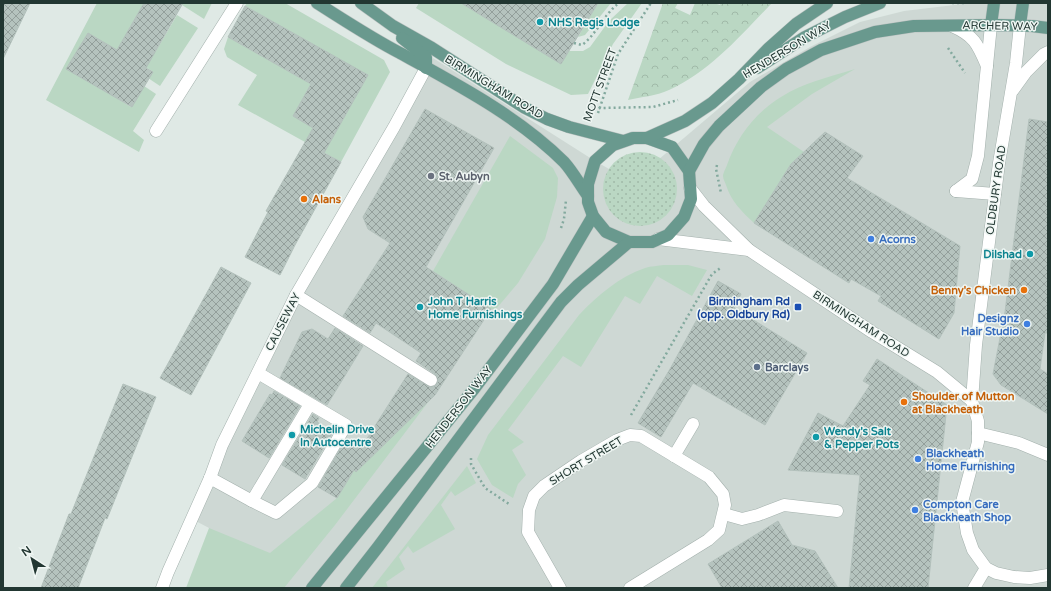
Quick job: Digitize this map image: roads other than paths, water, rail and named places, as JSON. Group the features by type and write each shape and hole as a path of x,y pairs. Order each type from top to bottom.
{"main road":[{"name":"BIRMINGHAM ROAD","path":"317,3 398,53 498,110 535,137 564,163 588,196"},
{"name":"BIRMINGHAM ROAD","path":"361,3 393,26 432,48 526,108 569,128 624,141"},
{"name":"HENDERSON WAY","path":"647,138 685,121 712,103 739,80 769,48 796,24 826,3"},
{"name":"HENDERSON WAY","path":"739,80 805,37 845,17 880,3"},
{"name":"OLDBURY ROAD","path":"991,25 994,3"},
{"name":"OLDBURY ROAD","path":"1020,25 1023,3"},
{"name":"ARCHER WAY","path":"914,26 1020,25 1048,28"},
{"name":"BIRMINGHAM ROAD","path":"393,26 404,40 426,57 426,68"},
{"name":"HENDERSON WAY","path":"689,171 704,144 720,126 761,87 786,68 821,50 875,32 914,26"},
{"path":"633,138 647,138 672,147 689,171 691,198 684,217 668,235 652,242 629,242 606,232 593,216 588,202 588,184 595,161 613,145 633,138"},
{"name":"HENDERSON WAY","path":"312,588 474,389 553,284 593,216"},
{"name":"HENDERSON WAY","path":"346,588 561,302 578,285 629,242"}],"street":[{"path":"156,131 237,3"},
{"name":"OLDBURY ROAD","path":"991,25 988,68 978,156 972,179 956,191 995,194"},
{"name":"OLDBURY ROAD","path":"972,401 976,345 995,194 1016,63 1020,25"},
{"name":"ARCHER WAY","path":"952,26 965,31 977,44 988,68"},
{"path":"1010,94 1026,72 1044,54 1048,52"},
{"name":"CAUSEWAY","path":"162,588 210,478 222,445 296,295 394,127 426,68"},
{"name":"BIRMINGHAM ROAD","path":"690,188 704,206 749,250 872,332 936,372 972,401"},
{"name":"BIRMINGHAM ROAD","path":"658,239 749,250"},
{"path":"296,295 431,380"},
{"path":"210,478 276,513 312,483 346,425 258,373"},
{"path":"972,401 978,421 978,442 962,502 966,533 973,550 986,568 996,573 1014,577 1030,578 1048,575"},
{"path":"252,501 310,404"},
{"path":"674,456 693,424"},
{"path":"978,433 1019,443 1048,454"},
{"name":"SHORT STREET","path":"560,588 528,532 528,516 534,496 544,486 581,461 618,440 630,435 641,436 709,477 723,494 725,505 719,530 708,540 630,588"},
{"path":"724,514 742,518 758,515 784,505 837,511"},
{"path":"974,588 986,568"}],"place":[{"name":"NHS Regis Lodge","path":"540,22"},
{"name":"St. Aubyn","path":"431,176"},
{"name":"Alans","path":"304,199"},
{"name":"Acorns","path":"871,239"},
{"name":"Dilshad","path":"1030,254"},
{"name":"Benny's Chicken","path":"1024,290"},
{"name":"John T Harris Home Furnishings","path":"420,307"},
{"name":"Birmingham Rd (opp. Oldbury Rd)","path":"798,307"},
{"name":"Designz Hair Studio","path":"1027,324"},
{"name":"Barclays","path":"757,367"},
{"name":"Shoulder of Mutton at Blackheath","path":"904,402"},
{"name":"Michelin Drive In Autocentre","path":"292,435"},
{"name":"Wendy's Salt & Pepper Pots","path":"816,437"},
{"name":"Blackheath Home Furnishing","path":"918,459"},
{"name":"Compton Care Blackheath Shop","path":"915,510"}]}
